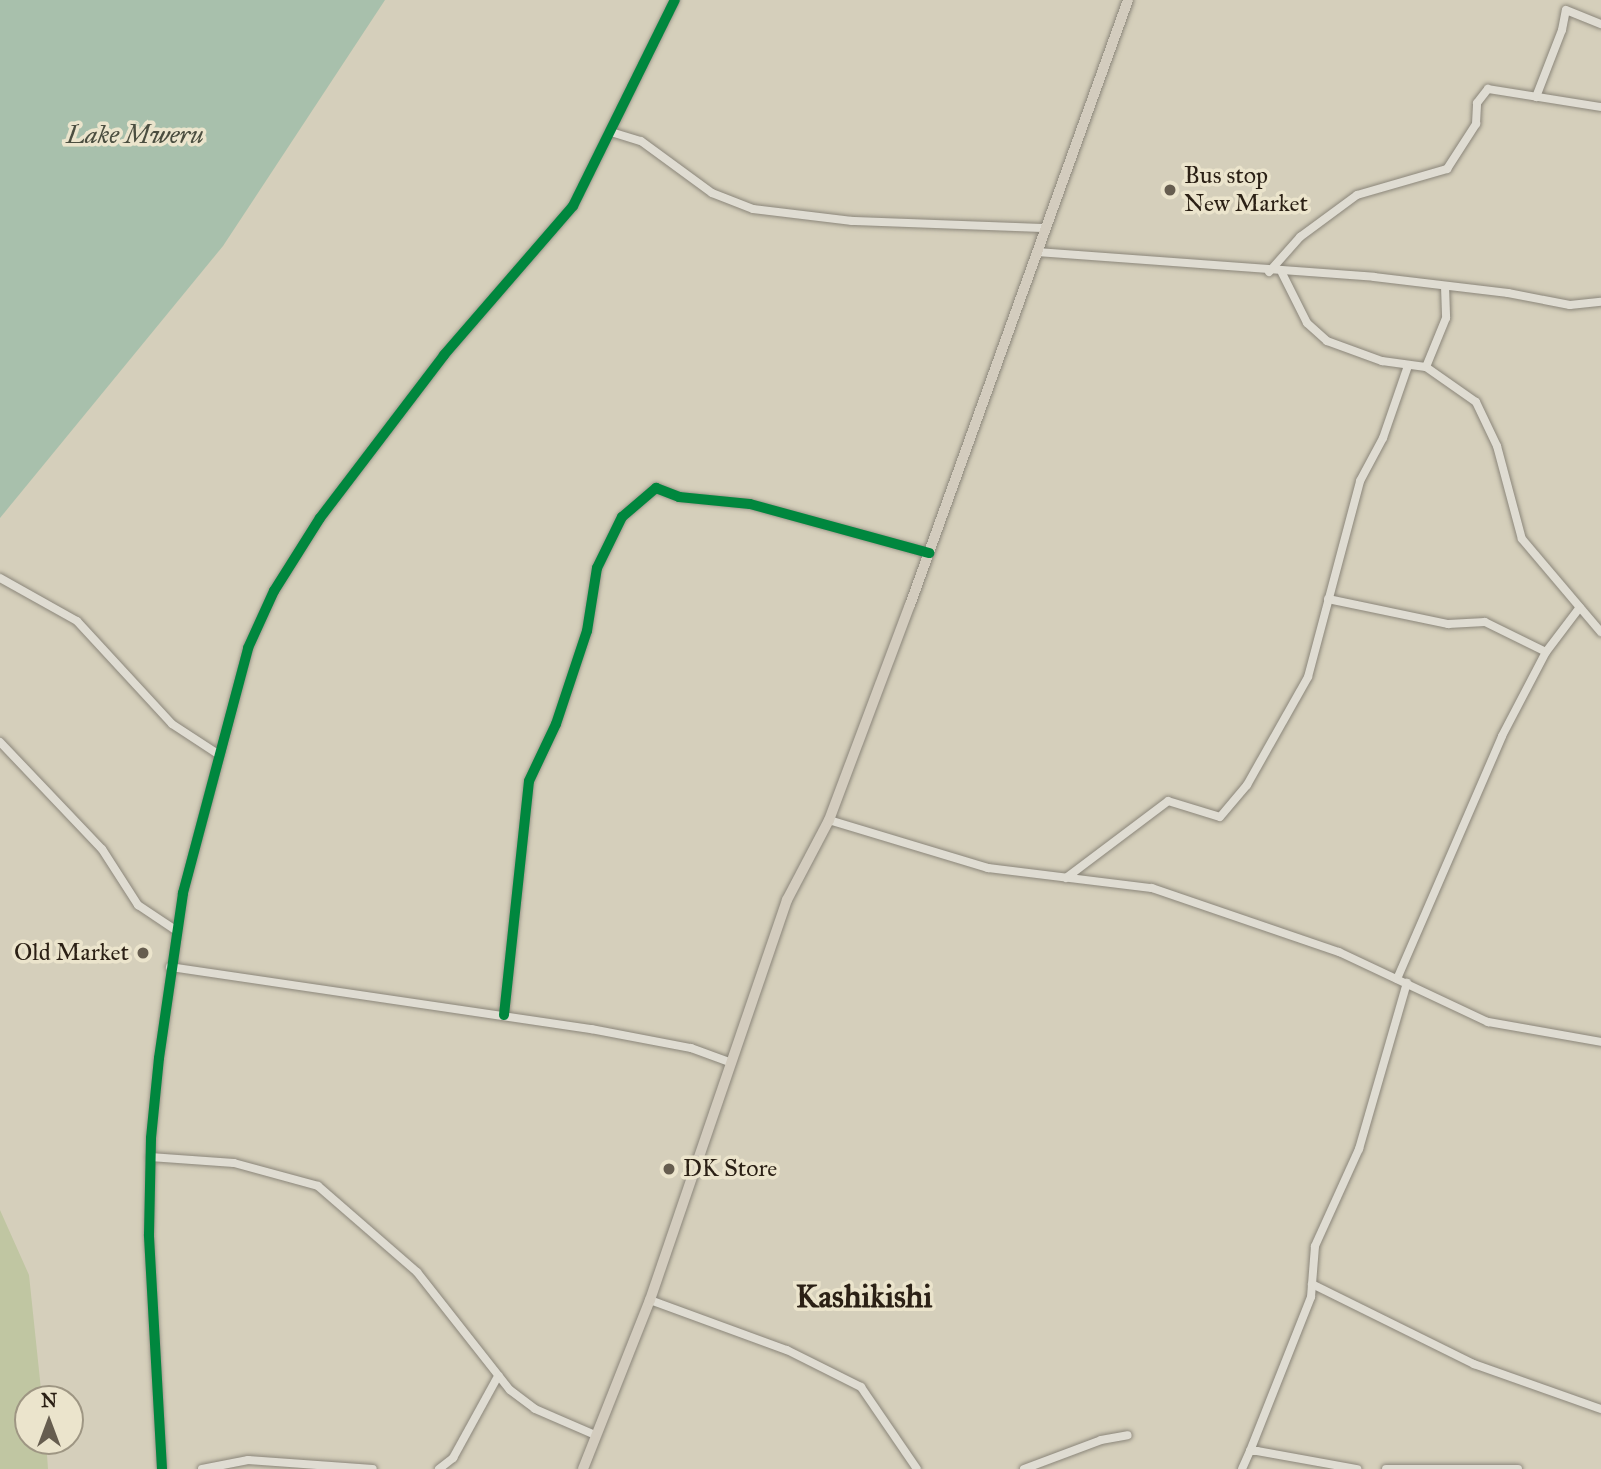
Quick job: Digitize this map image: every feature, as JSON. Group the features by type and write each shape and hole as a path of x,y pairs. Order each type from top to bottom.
{"main road":[{"path":"583,1469 650,1300 729,1062 787,900 829,820 929,553 1128,0"}],"street":[{"path":"162,1469 149,1234 150,1157 170,967 218,754 248,648 293,559 444,355 573,206 676,0"},
{"path":"1535,97 1562,30 1566,10 1601,24"},
{"path":"1269,272 1300,237 1357,195 1447,169 1476,124 1481,92 1493,88 1601,107"},
{"path":"611,132 641,141 712,194 753,209 852,221 1045,228"},
{"path":"1037,252 1445,286 1570,305 1601,302"},
{"path":"1282,273 1307,323 1319,335 1339,347 1408,366 1426,367 1476,402 1497,446 1522,539 1601,632"},
{"path":"1426,367 1446,318 1445,286"},
{"path":"1066,878 1168,801 1178,801 1213,818 1228,812 1297,702 1317,647 1360,481 1383,438 1408,366"},
{"path":"504,1015 529,781 556,724 579,654 597,568 622,517 656,488 679,497 750,504 929,553"},
{"path":"0,578 77,621 172,724 218,754"},
{"path":"1328,599 1448,624 1485,622 1546,652"},
{"path":"1397,979 1469,807 1546,652 1580,607"},
{"path":"0,742 102,849 138,905 177,931"},
{"path":"829,820 988,868 1152,888 1339,952 1488,1022 1601,1042"},
{"path":"170,967 504,1015 691,1048 729,1062"},
{"path":"1242,1469 1308,1305 1315,1245 1359,1149 1407,984"},
{"path":"150,1157 234,1163 318,1186 417,1272 498,1376 535,1409 595,1435"},
{"path":"1312,1284 1474,1364 1601,1409"},
{"path":"650,1300 787,1350 861,1387 917,1469"},
{"path":"439,1469 453,1458 498,1376"},
{"path":"1024,1469 1080,1446 1128,1435"},
{"path":"1250,1451 1357,1469"},
{"path":"202,1469 248,1460 373,1469"},
{"path":"1386,1469 1518,1469"}],"shaded area":[{"path":"0,1210 29,1275 41,1385 14,1385 14,1455 47,1455 48,1469 0,1469"}],"water":[{"name":"Lake Mweru","path":"0,0 385,0 223,246 0,518"}],"cycle path":[{"path":"162,1469 149,1234 151,1138 159,1058 183,893 248,648 274,591 320,518 444,355 573,206 675,0"},
{"path":"504,1015 529,781 556,724 587,631 597,568 622,517 656,488 679,497 750,504 929,553"}],"place":[{"name":"Bus stop New Market","path":"1170,190"},
{"name":"Old Market","path":"143,953"},
{"name":"DK Store","path":"669,1169"}],"district":[{"name":"Kashikishi","path":"864,1297"}]}
